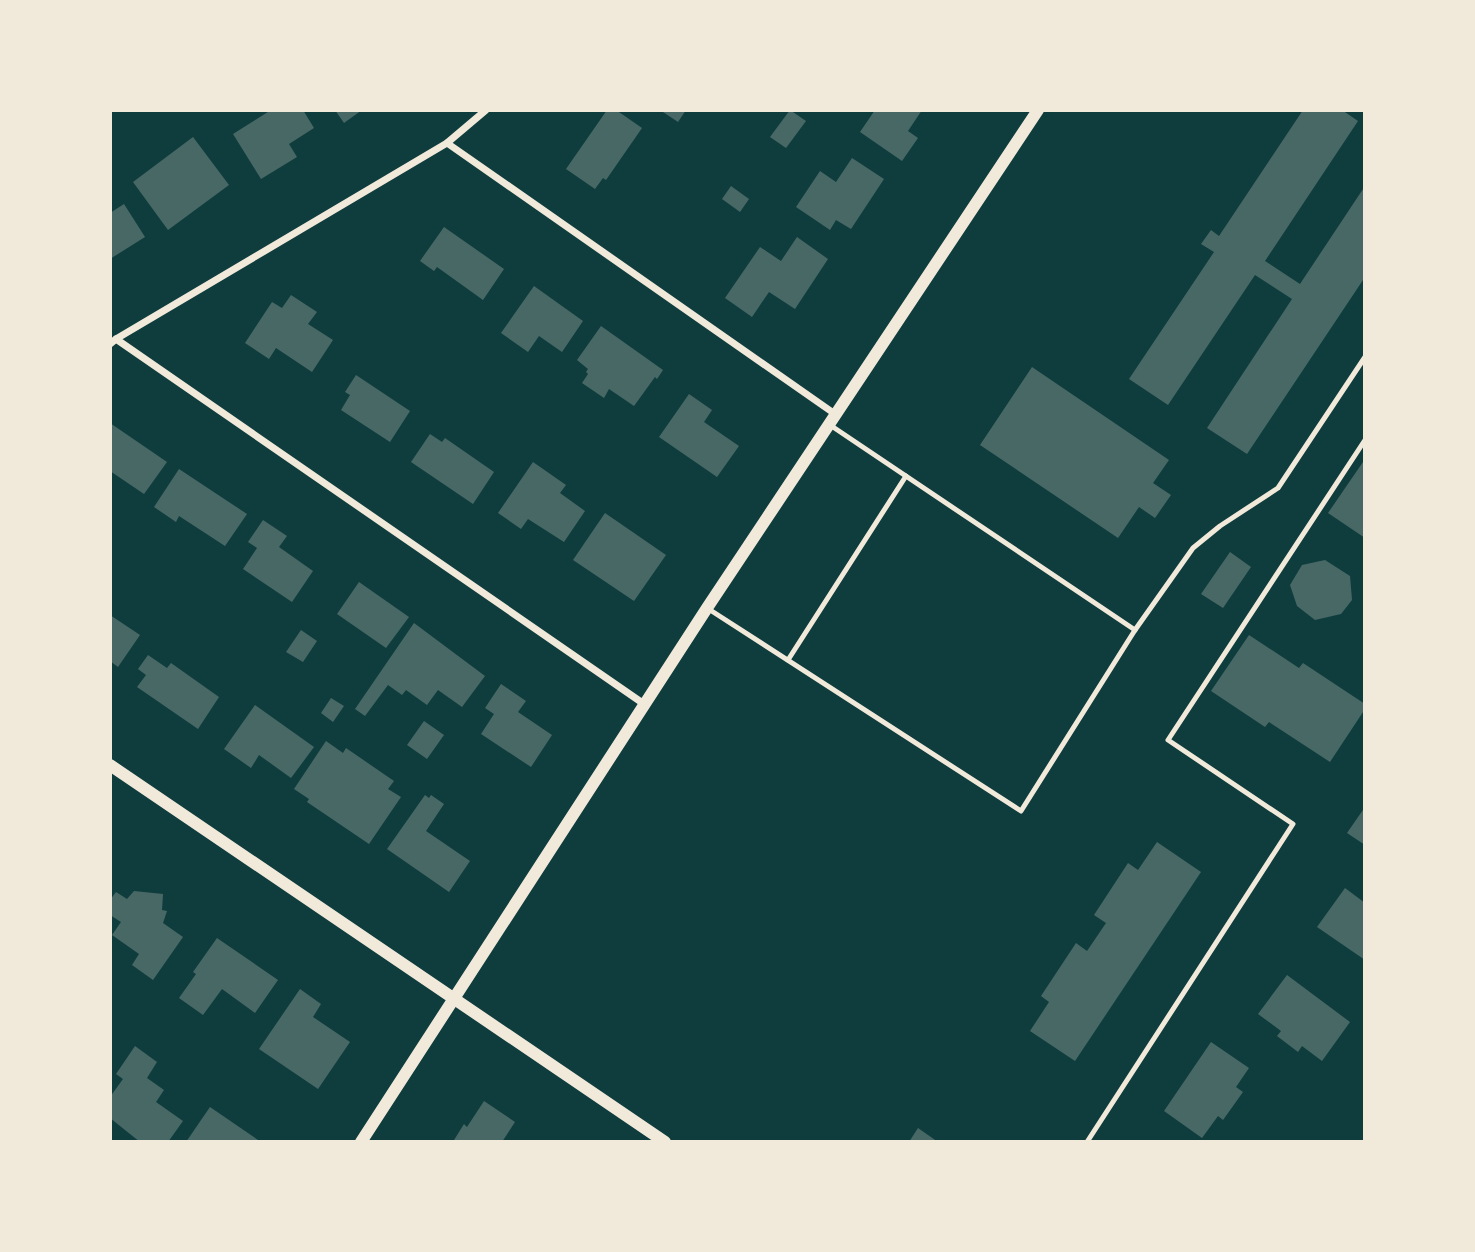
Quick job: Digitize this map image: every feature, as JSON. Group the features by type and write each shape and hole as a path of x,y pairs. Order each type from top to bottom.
{"street":[{"path":"486,110 447,143 113,342 644,704"},
{"path":"361,1142 644,704 1038,110"},
{"path":"447,143 832,419"},
{"path":"110,765 665,1142"}],"lane":[{"path":"707,608 1021,811 1135,630 1194,548 1220,526 1278,488 1365,357"},
{"path":"832,419 906,476 1135,630"},
{"path":"1087,1142 1293,824 1168,740 1365,440"},
{"path":"788,660 906,476"}],"building":[{"path":"271,110 303,110 314,128 289,144 297,157 261,179 233,134"},
{"path":"335,110 362,110 344,123"},
{"path":"607,110 616,110 642,128 606,180 603,178 595,189 566,169"},
{"path":"660,110 686,110 678,122"},
{"path":"790,110 806,121 786,148 770,137"},
{"path":"875,110 922,110 908,131 918,138 902,161 860,132"},
{"path":"1303,110 1342,110 1358,121 1265,261 1300,284 1365,186 1365,277 1247,454 1207,428 1292,299 1255,275 1168,405 1129,379 1214,252 1201,244 1211,230 1219,236"},
{"path":"193,137 229,185 168,230 133,182"},
{"path":"852,158 884,179 851,229 836,220 830,230 796,207 820,171 836,182"},
{"path":"731,186 749,199 740,212 722,199"},
{"path":"124,204 145,237 110,259 110,213"},
{"path":"444,227 504,269 483,300 437,267 434,271 420,261"},
{"path":"797,237 828,259 795,309 769,292 752,317 725,298 760,247 781,261"},
{"path":"534,286 583,321 562,352 539,336 528,352 501,333"},
{"path":"291,295 317,312 308,324 333,340 312,372 276,348 269,359 245,343 272,302 282,308"},
{"path":"601,326 663,370 634,406 609,389 604,398 582,383 588,369 577,360"},
{"path":"1032,367 1169,460 1153,483 1171,495 1155,518 1139,507 1118,538 980,445"},
{"path":"356,375 410,411 390,442 341,410 350,395 345,392"},
{"path":"689,394 712,410 704,422 739,446 717,477 659,437"},
{"path":"110,423 167,462 144,494 110,471"},
{"path":"430,434 442,442 445,438 494,472 473,504 411,462"},
{"path":"533,462 566,485 560,493 585,511 564,542 528,519 521,529 498,513"},
{"path":"1363,462 1365,463 1365,538 1328,513"},
{"path":"179,469 247,514 225,546 179,516 176,522 154,507"},
{"path":"605,513 666,555 634,601 573,560"},
{"path":"263,520 287,536 279,547 313,571 292,602 243,569 257,548 248,542"},
{"path":"1230,552 1251,567 1223,608 1201,594"},
{"path":"1325,560 1350,576 1352,600 1341,614 1315,620 1297,606 1290,585 1302,565"},
{"path":"359,582 409,617 386,648 337,614"},
{"path":"110,615 140,635 118,667 110,661"},
{"path":"414,623 485,676 462,707 438,690 427,705 406,690 402,695 388,685 365,716 355,709"},
{"path":"301,630 317,641 303,662 286,652"},
{"path":"1249,635 1299,668 1303,663 1365,704 1365,709 1330,762 1269,722 1265,727 1211,691"},
{"path":"148,655 167,668 171,663 219,697 198,729 137,687 146,675 138,669"},
{"path":"501,684 526,701 518,712 552,735 531,767 481,734 494,714 485,708"},
{"path":"331,698 344,706 333,722 321,713"},
{"path":"255,705 314,747 291,778 259,755 251,768 224,749"},
{"path":"424,721 444,735 427,759 407,745"},
{"path":"326,741 343,753 346,748 394,781 388,789 401,797 369,844 307,802 309,799 294,789"},
{"path":"425,795 429,798 431,795 444,804 426,831 470,861 449,892 387,849"},
{"path":"1365,807 1365,845 1347,833"},
{"path":"1157,842 1201,872 1075,1061 1030,1031 1049,1002 1041,996 1076,943 1087,951 1106,923 1094,915 1128,863 1138,870"},
{"path":"1345,888 1365,903 1365,960 1317,927"},
{"path":"134,891 163,894 162,910 167,911 163,923 183,937 153,980 132,965 139,954 112,935 121,922 110,915 110,900 116,892 127,899"},
{"path":"217,938 278,980 255,1013 222,989 203,1015 179,998"},
{"path":"1287,975 1350,1022 1322,1061 1302,1046 1298,1052 1277,1036 1281,1031 1258,1014"},
{"path":"300,989 321,1004 313,1017 350,1042 318,1089 259,1049"},
{"path":"1211,1042 1249,1068 1236,1087 1243,1092 1223,1120 1218,1116 1202,1138 1164,1111"},
{"path":"135,1046 157,1062 147,1078 164,1090 156,1102 183,1121 168,1142 140,1142 110,1118 110,1097 123,1079 116,1074"},
{"path":"484,1101 515,1122 502,1142 454,1140 464,1124 467,1127"},
{"path":"210,1107 261,1142 186,1142"},
{"path":"918,1128 938,1142 909,1142"}]}
